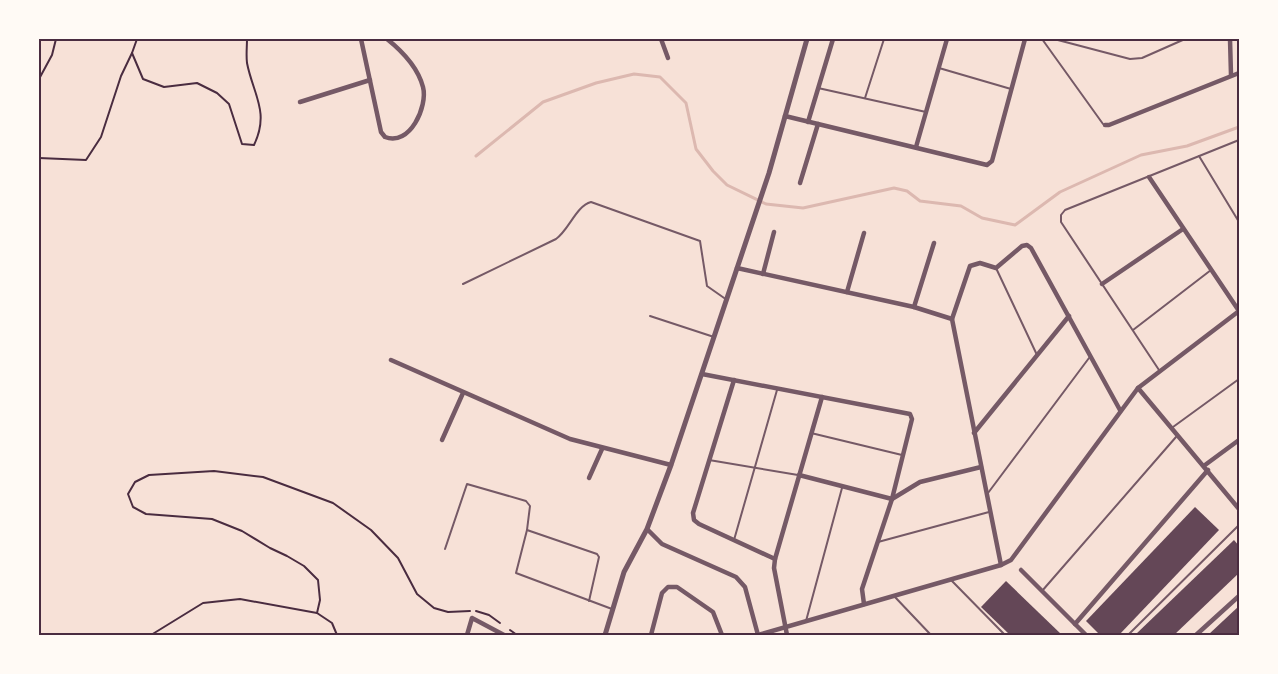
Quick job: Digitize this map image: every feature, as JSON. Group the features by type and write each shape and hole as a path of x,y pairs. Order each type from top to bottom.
{"street":[{"path":"361,39 381,132 388,139 402,136 415,124 424,104 424,92 412,65 387,39"},
{"path":"662,39 668,58"},
{"path":"605,635 624,572 647,529 702,374 769,173 807,39"},
{"path":"808,122 833,39"},
{"path":"916,147 947,39"},
{"path":"785,116 987,165 990,163 1025,39"},
{"path":"1230,39 1231,75"},
{"path":"1105,125 1239,73"},
{"path":"300,102 370,80"},
{"path":"800,183 818,124"},
{"path":"647,529 662,544 736,577 745,587 758,635 951,580 1011,560 1138,388 1239,311 1149,177"},
{"path":"1102,284 1183,229"},
{"path":"763,273 774,232"},
{"path":"847,292 864,233"},
{"path":"914,307 934,243"},
{"path":"1001,565 952,319 970,266 980,263 996,268 1022,246 1027,245 1031,248 1120,410"},
{"path":"737,268 914,307 952,319"},
{"path":"974,433 1069,316"},
{"path":"391,360 570,439 671,465"},
{"path":"702,374 910,414 912,419 892,499 862,589 864,604"},
{"path":"734,380 693,513 694,520 775,559"},
{"path":"1138,388 1179,434 1239,509"},
{"path":"442,440 463,393"},
{"path":"787,635 774,568 775,559 822,397"},
{"path":"1075,624 1206,468 1239,440"},
{"path":"589,478 602,448"},
{"path":"800,475 892,499 920,482 981,467"},
{"path":"1021,570 1086,635"},
{"path":"651,635 662,592 668,587 677,587 713,612 722,635"},
{"path":"1197,635 1239,596"},
{"path":"467,635 472,618 504,635"}],"lane":[{"path":"865,98 884,39"},
{"path":"1042,39 1102,124 1105,125"},
{"path":"1054,39 1135,59 1185,39"},
{"path":"939,68 1011,89"},
{"path":"818,88 926,112"},
{"path":"1159,370 1061,222 1061,216 1065,210 1239,140"},
{"path":"1199,156 1239,222"},
{"path":"463,284 556,239 567,230 583,206 591,202 700,241 707,286 727,300"},
{"path":"996,268 1037,356"},
{"path":"1133,330 1211,270"},
{"path":"650,316 714,337"},
{"path":"987,495 1091,356"},
{"path":"1173,427 1239,379"},
{"path":"734,540 778,388"},
{"path":"812,433 903,456"},
{"path":"1042,591 1179,434"},
{"path":"709,460 800,475"},
{"path":"445,549 467,484 526,501 530,506 527,530 516,573 612,609"},
{"path":"806,621 843,486"},
{"path":"878,542 990,512"},
{"path":"1128,635 1239,525"},
{"path":"527,530 599,556 589,600"},
{"path":"951,580 1005,635"},
{"path":"894,596 931,635"}],"path":[{"path":"39,79 52,55 56,39"},
{"path":"39,158 86,160 101,137 136,39"},
{"path":"132,53 143,79 164,87 197,83 217,93 229,104 242,144 254,146 259,135 260,103 247,62 247,39"},
{"path":"317,613 320,600 318,580 304,566 242,531 212,519 146,514 133,507 128,494 135,482 149,475 180,472 234,473 262,477 333,503 386,543 398,558 417,594 434,608 448,612 479,611 489,615 517,635"},
{"path":"151,635 203,603 240,599 317,613 332,623 337,635"}],"building":[{"path":"1195,507 1219,530 1119,635 1100,635 1086,621"},
{"path":"1234,540 1239,546 1239,573 1174,635 1135,635"},
{"path":"1006,581 1062,635 1010,635 981,607"},
{"path":"1239,606 1239,635 1208,635"}],"waterway":[{"path":"476,156 543,102 596,83 634,74 660,77 686,103 696,149 713,171 727,185 766,204 803,208 894,188 907,191 920,201 961,206 982,218 1015,225 1060,192 1141,155 1187,146 1239,127"}]}
